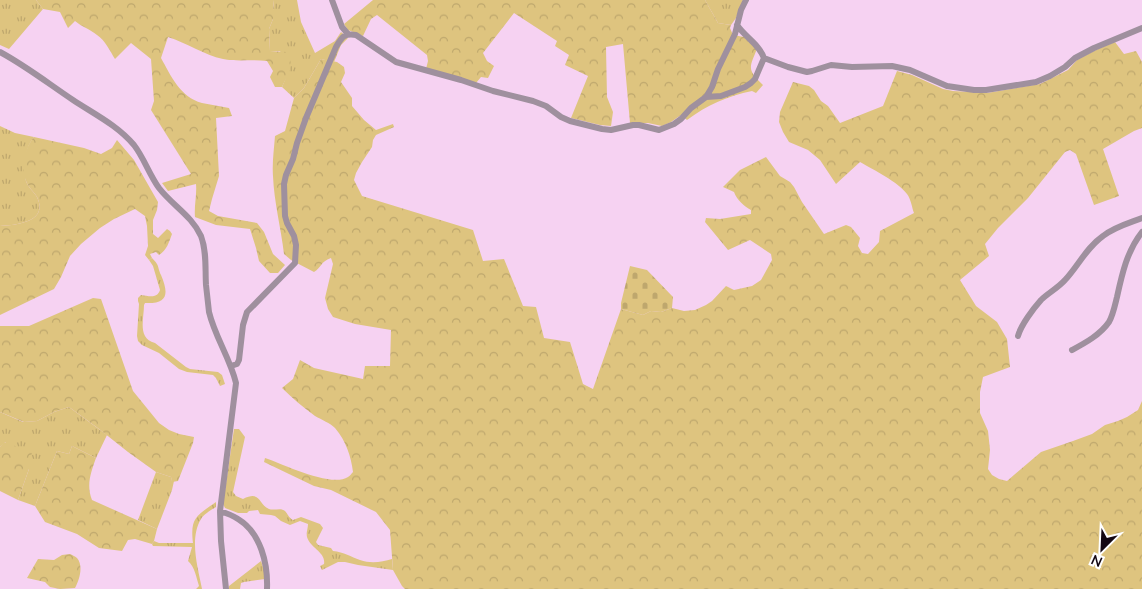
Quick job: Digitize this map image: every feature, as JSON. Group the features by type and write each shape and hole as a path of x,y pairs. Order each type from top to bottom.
{"street":[{"path":"332,0 342,27 348,34"},
{"path":"231,366 237,364 240,360 247,312 295,263 296,245 285,216 284,184 306,118 336,47 343,36 348,34 356,35 396,62 493,91 534,100 566,120 602,129 612,130 639,125 659,130 674,124 706,97 735,34 741,10 746,0"},
{"path":"706,97 721,96 745,87 755,79 764,55 737,25"},
{"path":"764,58 807,72 831,65 852,67 892,66 910,70 947,86 986,90 1036,82 1057,72 1075,58 1094,48 1142,28"},
{"path":"735,34 746,36"},
{"path":"0,52 29,69 120,130 135,146 159,187 198,230 206,258 206,286 210,314 236,383 220,511 226,589"},
{"path":"1018,336 1023,324 1042,300 1064,281 1095,242 1104,234 1142,218"},
{"path":"1072,350 1084,344 1109,322 1128,256 1134,242 1142,232"},
{"path":"220,511 240,520 259,542 266,568 267,589"}],"green space":[{"path":"0,0 36,0 43,9 9,49 0,45"},
{"path":"36,0 274,0 273,19 269,29 270,51 287,52 291,65 282,87 275,87 270,77 273,71 267,61 223,59 168,37 161,58 177,85 188,96 202,103 229,108 232,116 216,118 219,176 209,211 218,216 257,223 264,232 273,254 285,265 278,273 270,273 259,261 250,229 216,225 195,217 196,184 168,191 162,183 191,174 151,110 154,101 151,59 131,43 115,59 100,37 75,21 68,28 60,12 43,9"},
{"path":"274,0 297,0 301,22 315,53 335,41 341,32 348,38 341,45 334,62 321,59 304,88 294,98 282,87 289,70 280,51 270,51 269,29 273,19"},
{"path":"373,0 705,0 718,23 731,25 730,28 733,35 744,37 757,49 751,68 754,76 763,85 756,93 752,91 726,98 687,120 681,115 662,126 648,123 630,123 623,44 606,47 607,97 613,112 611,126 600,125 571,118 588,76 565,65 569,55 555,46 557,41 514,13 483,53 487,61 494,66 488,78 481,77 476,83 426,69 427,55 377,15 371,19 363,36 348,30 344,24"},
{"path":"705,0 743,0 731,25 718,23"},
{"path":"1115,42 1124,54 1136,51 1142,62 1142,128 1103,149 1119,196 1094,205 1076,154 1070,150 1065,152 1028,198 985,244 989,256 960,280 976,306 997,322 1007,339 1010,367 983,377 980,392 980,413 988,431 990,450 988,469 992,475 1007,481 1041,452 1092,434 1105,425 1127,417 1138,410 1142,401 1142,589 405,589 393,570 390,530 376,512 331,490 314,486 264,462 265,458 307,474 330,480 340,480 349,477 353,472 351,460 339,433 333,426 315,416 282,388 293,379 300,360 314,368 363,379 365,366 390,366 391,330 355,324 333,317 328,309 325,298 333,264 331,258 314,272 291,260 284,254 274,186 275,136 285,131 294,98 304,88 321,59 337,62 344,67 345,73 341,82 352,98 352,106 364,120 376,130 393,124 394,127 376,135 372,147 356,173 354,180 362,196 473,230 483,261 504,259 523,306 536,307 544,338 570,342 583,384 593,389 621,309 643,315 651,311 661,312 672,308 684,311 695,310 712,301 726,286 734,290 752,286 761,280 772,260 771,254 750,240 728,250 705,222 706,218 720,219 751,214 751,210 737,198 734,192 723,187 740,170 766,157 780,176 794,187 824,234 846,225 851,227 860,238 858,246 862,253 868,254 879,242 880,231 914,213 909,198 903,190 892,181 860,162 836,184 820,160 808,150 789,142 779,122 780,112 793,82 809,86 814,90 840,123 883,106 897,71 912,75 943,89 987,93 1040,84 1068,70 1077,60"},
{"path":"0,126 15,133 34,137 27,150 25,174 27,183 40,205 39,212 35,217 22,223 0,226"},
{"path":"34,137 84,148 101,154 112,148 117,140 134,160 158,202 153,220 153,234 158,238 167,229 172,234 164,251 159,255 156,252 150,254 152,258 149,260 145,255 148,246 145,216 135,209 100,228 81,244 70,256 54,289 0,315 0,226 22,223 35,217 39,212 40,205 37,197 27,183 23,170 26,152"},
{"path":"152,258 158,266 166,292 162,300 145,303 144,305 143,327 146,337 190,369 218,372 222,375 225,384 220,386 213,375 187,372 179,369 159,353 138,341 138,298 141,295 155,296 160,290 153,266 149,260"},
{"path":"630,266 647,270 673,297 672,308 661,312 651,311 643,315 621,309"},
{"path":"93,298 101,299 133,391 159,423 179,434 194,437 178,481 172,482 171,477 156,472 69,407 37,421 24,422 0,412 0,326 29,326"},
{"path":"69,407 107,435 96,458 72,446 69,454 57,451 35,506 18,500 29,469 5,442 0,447 0,412 23,422 37,421"},
{"path":"234,429 239,429 245,437 233,492 236,496 243,499 256,497 265,507 273,510 283,510 293,520 301,517 320,524 323,528 316,542 318,545 368,562 392,559 393,570 338,562 322,570 320,566 324,564 323,556 309,541 307,535 308,524 300,521 290,525 275,516 260,514 258,510 238,513 225,508 223,504"},
{"path":"4,442 32,452 29,469 18,500 0,491 0,447"},
{"path":"72,446 96,458 89,484 92,500 157,529 152,544 135,539 128,540 122,551 99,548 77,534 45,522 35,506 57,451 69,454"},
{"path":"156,472 171,477 172,481 174,481 157,529 138,520"},
{"path":"216,502 216,507 204,515 197,527 195,554 202,589 196,589 199,586 194,569 188,561 192,547 153,546 152,544 154,541 159,543 193,543 192,535 196,518"},
{"path":"70,554 77,558 80,565 79,578 75,588 60,589 50,587 45,582 27,578 38,559 54,560 62,555"},
{"path":"261,561 265,579 241,583 240,589 229,589 229,586"}]}
